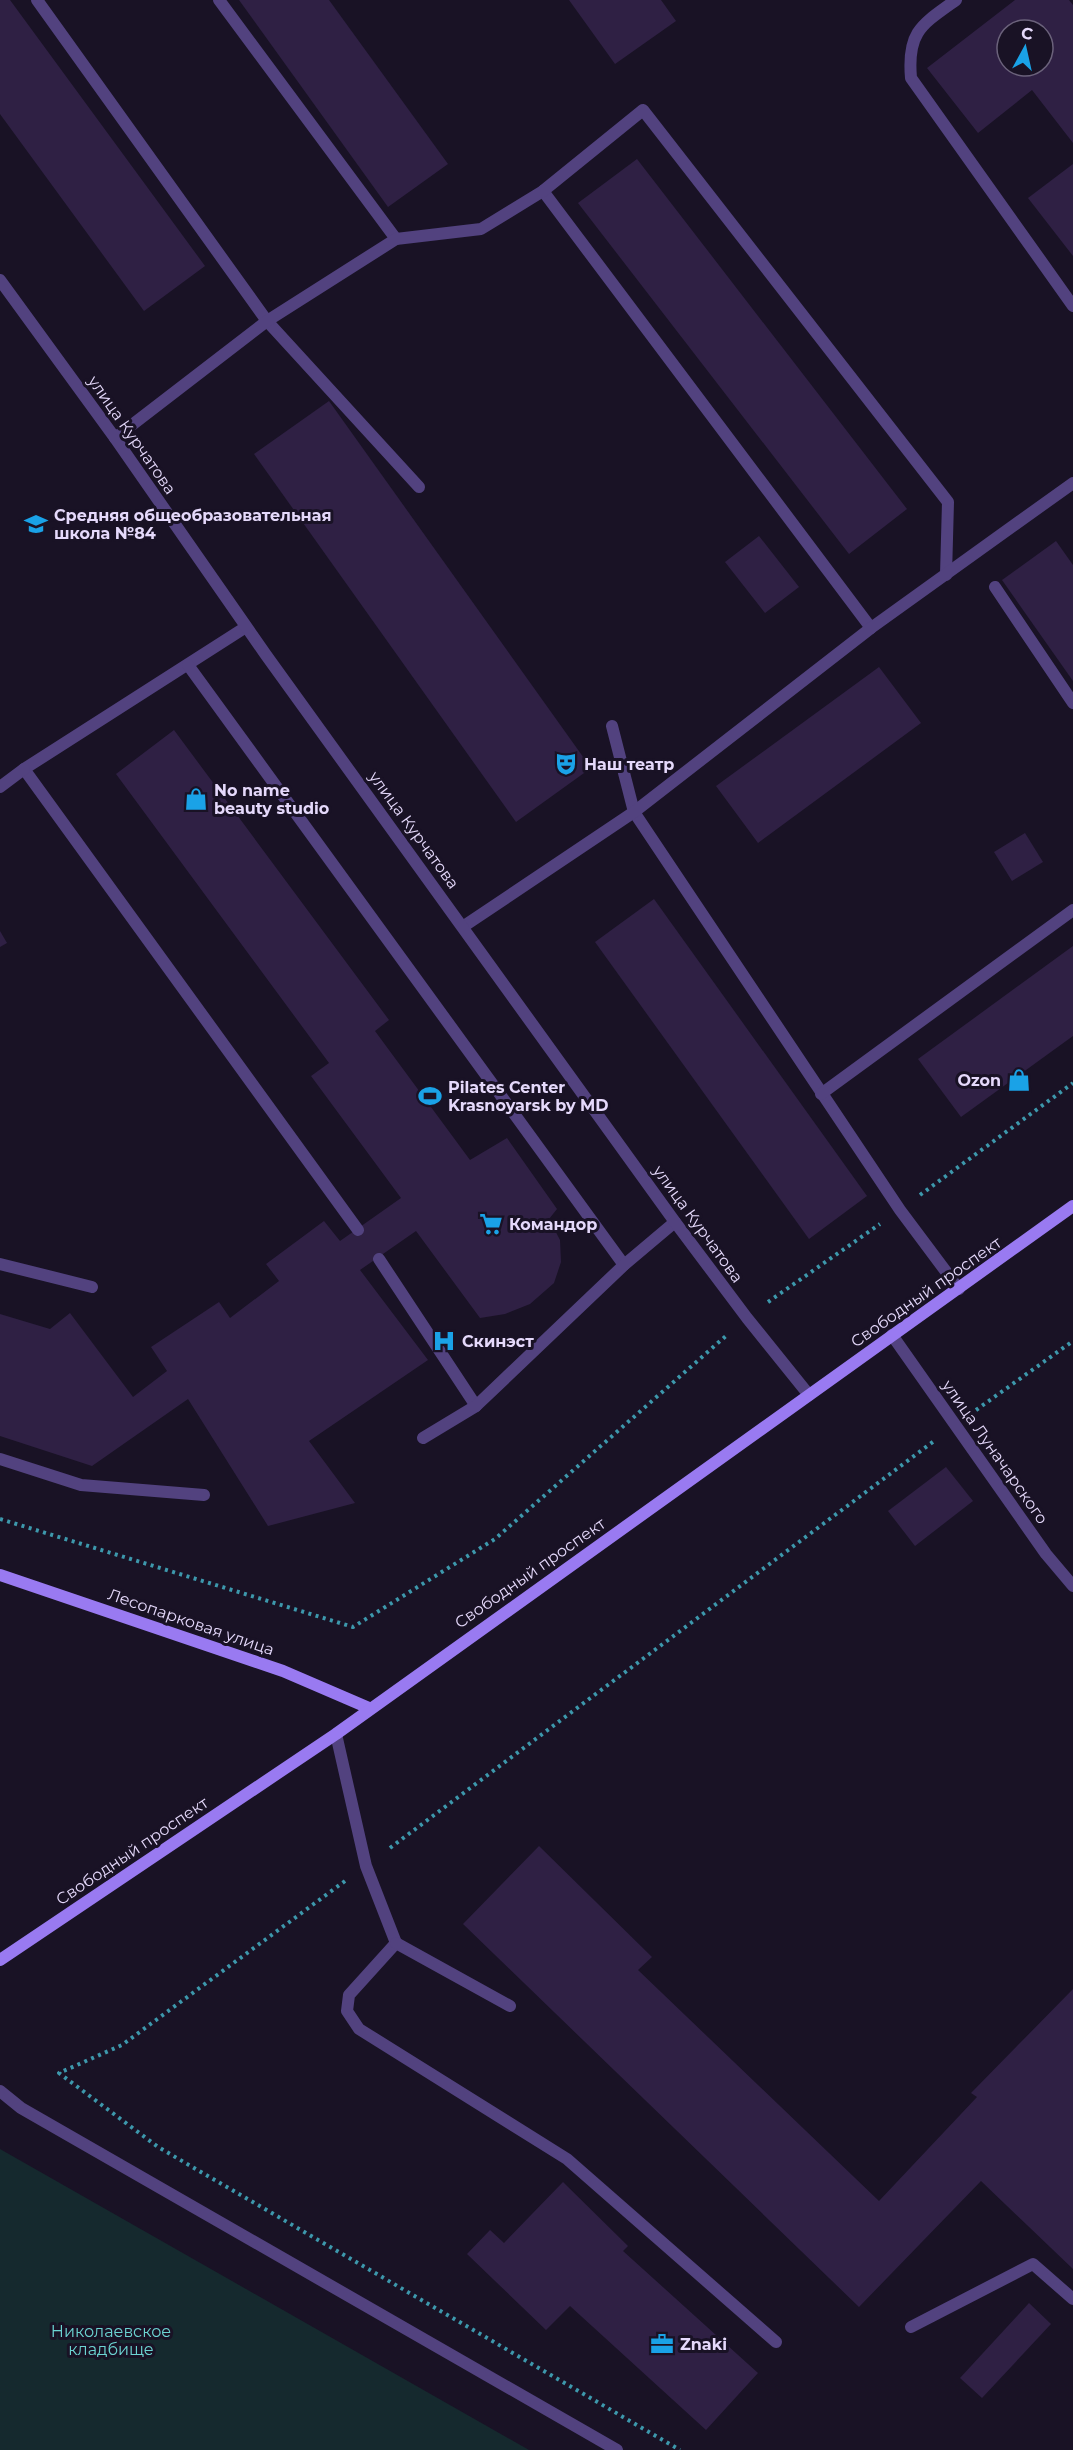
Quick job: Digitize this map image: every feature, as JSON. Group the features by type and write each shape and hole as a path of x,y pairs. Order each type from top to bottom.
{"main road":[{"name":"Свободный проспект","path":"0,1960 336,1734 369,1708 1073,1206"},
{"name":"Лесопарковая улица","path":"0,1575 283,1671 369,1708"}],"street":[{"path":"37,0 267,321 419,487"},
{"path":"219,0 396,238"},
{"path":"956,0 921,26 909,54 911,78 1073,306"},
{"path":"115,438 267,321 396,238 482,229 543,191 644,110 948,502 946,575"},
{"path":"543,191 871,628"},
{"name":"улица Курчатова","path":"0,279 115,438 246,627 675,1221 747,1318 809,1395"},
{"path":"464,927 634,812 871,628 1073,483"},
{"path":"995,587 1073,703"},
{"path":"0,788 24,769 246,627"},
{"path":"188,665 624,1265"},
{"path":"612,726 634,812 900,1210 959,1289"},
{"path":"24,769 358,1230"},
{"path":"821,1094 1073,910"},
{"path":"423,1438 476,1406 624,1265 675,1221"},
{"path":"379,1259 476,1406"},
{"path":"0,1264 92,1287"},
{"name":"улица Луначарского","path":"892,1335 1046,1554 1073,1586"},
{"path":"0,1459 81,1485 204,1495"},
{"path":"336,1734 366,1866 396,1944 510,2006"},
{"path":"396,1944 349,1995 348,2011 359,2029 567,2159 776,2342"},
{"path":"0,2091 21,2108 617,2450"},
{"path":"911,2327 1033,2264 1073,2299"}],"path":[{"path":"0,1519 353,1627 495,1539 747,1318 900,1210 1073,1083"},
{"path":"680,2450 158,2147 59,2073 122,2045 366,1866 956,1425 1073,1341"}],"green space":[{"name":"Николаевское кладбище","path":"0,2149 529,2450 0,2450"}],"building":[{"path":"0,0 10,0 205,266 144,311 0,114"},
{"path":"239,0 329,0 448,164 388,207"},
{"path":"569,0 661,0 676,21 615,64"},
{"path":"1015,0 1069,0 1073,5 1073,143 1032,90 978,133 927,68"},
{"path":"637,159 907,509 849,554 578,203"},
{"path":"1073,164 1073,256 1028,198"},
{"path":"329,401 591,768 516,822 254,454"},
{"path":"759,536 799,587 765,613 725,562"},
{"path":"1056,541 1073,565 1073,681 1002,580"},
{"path":"879,667 921,723 758,843 716,786"},
{"path":"174,730 389,1020 375,1031 470,1160 507,1138 557,1209 549,1219 560,1240 561,1262 554,1283 530,1304 505,1314 480,1318 416,1231 360,1270 428,1360 309,1441 355,1503 268,1526 188,1399 92,1466 0,1436 0,1314 50,1329 70,1313 133,1397 167,1371 151,1347 219,1302 230,1318 279,1281 266,1264 324,1221 340,1241 401,1198 311,1076 329,1063 116,774"},
{"path":"1025,833 1043,862 1012,881 994,852"},
{"path":"654,899 867,1196 809,1239 595,942"},
{"path":"0,931 7,943 0,947"},
{"path":"1073,946 1073,1036 961,1117 918,1059"},
{"path":"946,1467 973,1501 915,1546 888,1511"},
{"path":"539,1846 652,1957 638,1970 879,2201 977,2097 971,2093 1073,1989 1073,2269 981,2181 859,2307 463,1924"},
{"path":"563,2182 628,2246 623,2251 758,2373 706,2430 570,2306 546,2330 467,2254 490,2230 504,2243"},
{"path":"1029,2303 1051,2324 982,2398 960,2378"}],"place":[{"name":"Средняя общеобразовательная школа №84","path":"36,524"},
{"name":"Наш театр","path":"566,764"},
{"name":"No name beauty studio","path":"196,799"},
{"name":"Ozon","path":"1019,1080"},
{"name":"Pilates Center Krasnoyarsk by MD","path":"430,1096"},
{"name":"Командор","path":"491,1224"},
{"name":"Скинэст","path":"444,1341"},
{"name":"Znaki","path":"662,2344"}]}
